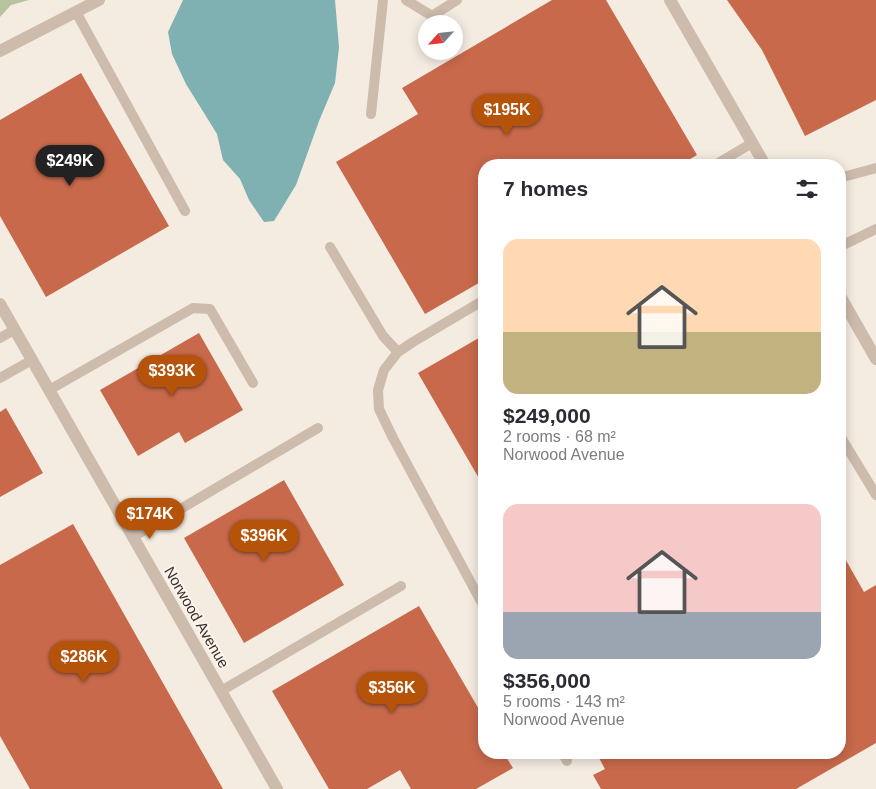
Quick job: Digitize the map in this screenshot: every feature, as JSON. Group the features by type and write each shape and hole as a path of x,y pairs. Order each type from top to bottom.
{"street":[{"path":"0,51 99,0"},
{"path":"670,0 761,159"},
{"name":"Norwood Avenue","path":"0,304 277,789"},
{"path":"846,306 876,359"}],"lane":[{"path":"371,114 383,0"},
{"path":"406,0 432,16 458,0"},
{"path":"76,12 185,211"},
{"path":"725,159 752,143"},
{"path":"846,176 876,168"},
{"path":"846,244 876,229"},
{"path":"330,248 383,336 398,352"},
{"path":"478,304 398,352 384,370 378,390 379,409 393,438 478,596"},
{"path":"49,390 194,308 210,309 253,383"},
{"path":"0,338 14,330"},
{"path":"0,378 32,360"},
{"path":"133,537 318,428"},
{"path":"846,446 876,495"},
{"path":"221,690 401,586"}],"green space":[{"path":"0,0 29,0 11,5 0,17"}],"water":[{"path":"183,0 335,0 339,47 335,83 296,185 274,221 264,222 249,200 240,179 223,160 217,134 186,84 172,54 168,32"}],"building":[{"path":"552,0 606,0 697,155 690,159 478,159 478,283 425,314 336,162 418,114 402,88 450,60 463,60 463,52"},
{"path":"727,0 876,0 876,100 805,136 762,50"},
{"path":"81,73 169,226 46,297 0,216 0,120"},
{"path":"199,333 243,410 185,443 179,432 138,456 100,390"},
{"path":"478,338 478,477 418,373"},
{"path":"6,408 43,473 0,497 0,412"},
{"path":"284,480 344,585 244,643 184,538"},
{"path":"73,524 223,789 30,789 0,736 0,565"},
{"path":"846,560 864,592 876,585 876,743 796,789 601,789 593,775 605,769 600,759 846,759"},
{"path":"419,606 478,708 478,759 507,759 513,768 476,789 411,789 400,770 367,789 329,789 272,691"}]}
